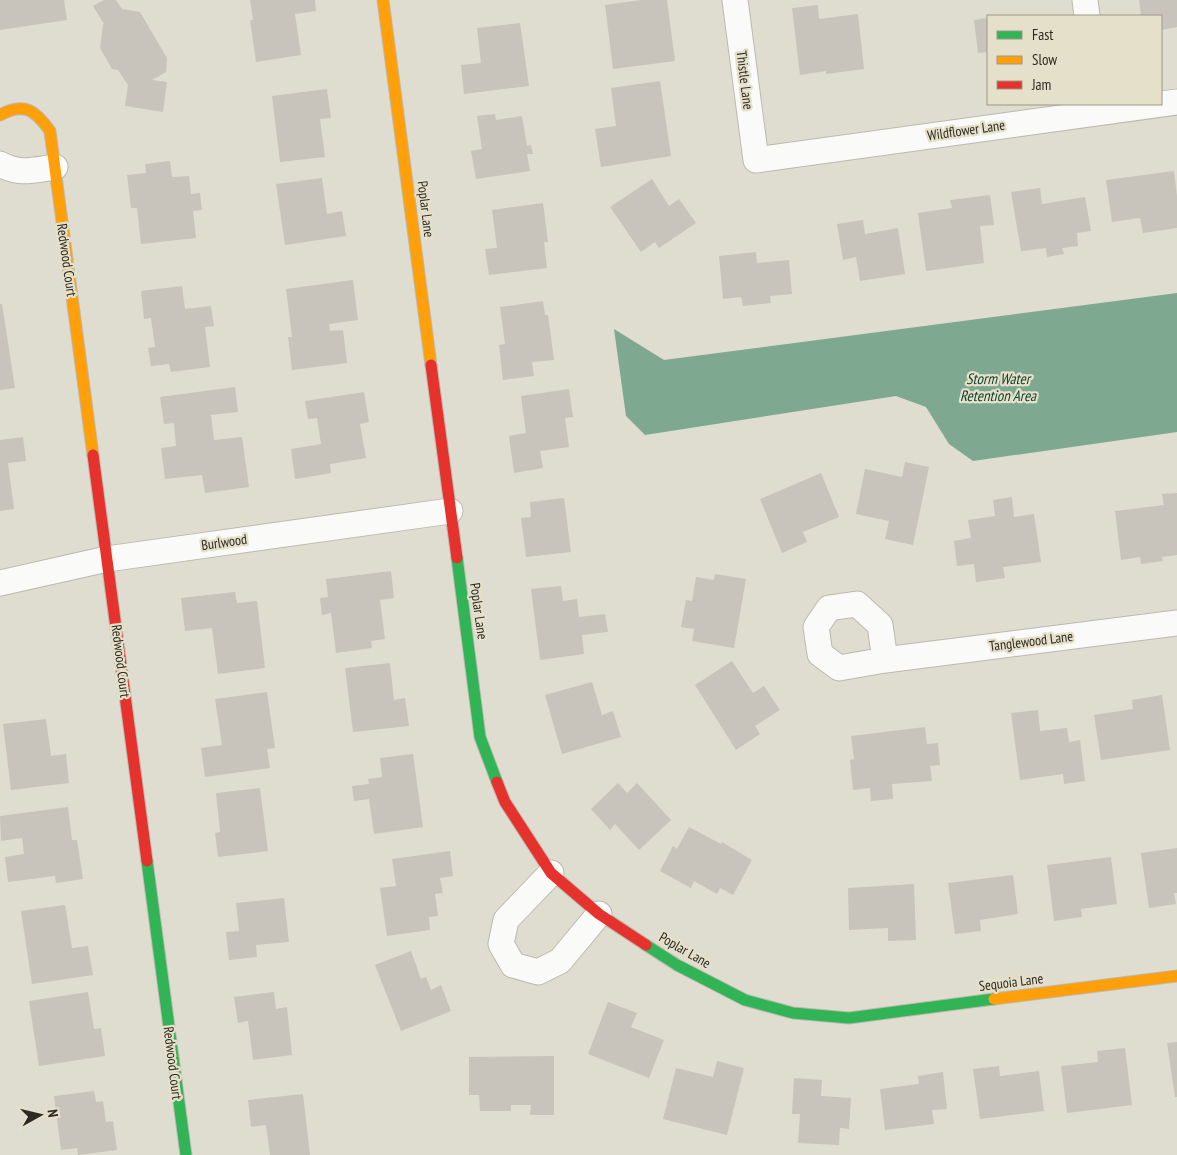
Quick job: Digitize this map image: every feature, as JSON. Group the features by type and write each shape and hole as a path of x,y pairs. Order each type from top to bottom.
{"street":[{"name":"Poplar Lane","path":"383,0 480,737 505,802 551,873 599,914 677,965 745,1000 793,1013 849,1018"},
{"name":"Thistle Lane","path":"735,0 756,160"},
{"path":"1084,0 1087,15"},
{"name":"Wildflower Lane","path":"1162,103 1177,102"},
{"name":"Wildflower Lane","path":"756,160 1099,108 1138,105"},
{"name":"Redwood Court","path":"0,115 8,110 24,107 40,116 50,131 186,1155"},
{"path":"0,164 12,171 55,167"},
{"name":"Burlwood","path":"0,583 107,559 450,511"},
{"name":"Tanglewood Lane","path":"886,660 1177,623"},
{"path":"551,873 506,920 501,944 513,965 538,972 560,961 599,914"},
{"name":"Sequoia Lane","path":"849,1018 1177,976"}],"water":[{"name":"Storm Water Retention Area","path":"1177,293 1177,432 973,461 949,444 926,407 896,396 645,435 626,416 614,329 664,360"}],"building":[{"path":"0,0 64,0 67,20 0,30"},
{"path":"104,0 116,0 122,9 140,12 167,58 166,72 152,80 167,82 163,112 125,106 128,85 118,70 112,69 100,48 104,24 93,6"},
{"path":"250,0 315,0 316,11 295,14 301,55 256,62 250,20 253,20"},
{"path":"641,0 667,0 675,61 613,69 605,5"},
{"path":"1139,0 1177,0 1177,27 1162,30 1162,15 1141,15"},
{"path":"818,5 819,19 858,14 864,69 826,74 826,71 800,75 792,8"},
{"path":"987,18 987,52 978,53 974,20"},
{"path":"520,23 529,86 464,94 461,65 481,63 477,28"},
{"path":"660,81 671,156 601,167 595,129 616,126 611,88"},
{"path":"327,89 331,118 320,119 325,157 280,162 272,96"},
{"path":"495,114 496,120 522,116 527,146 531,145 533,154 527,154 530,171 476,179 471,151 482,149 477,116"},
{"path":"170,161 172,177 189,176 191,194 200,193 202,210 193,211 196,238 141,244 137,208 131,208 127,175 146,173 145,164"},
{"path":"1174,171 1177,196 1177,228 1143,233 1140,218 1112,222 1106,180"},
{"path":"322,178 327,214 342,211 346,236 285,245 276,184"},
{"path":"652,179 669,206 679,199 696,223 659,248 655,242 641,252 610,207"},
{"path":"1040,188 1042,204 1085,197 1091,231 1077,233 1078,246 1062,248 1064,254 1047,257 1046,248 1021,251 1011,192"},
{"path":"990,195 994,225 980,226 984,263 926,271 918,213 952,208 950,200"},
{"path":"543,203 548,242 544,242 547,268 489,275 485,249 497,248 492,210"},
{"path":"863,220 865,234 898,228 905,274 860,281 856,257 843,260 837,224"},
{"path":"756,252 757,263 789,260 792,294 770,296 771,303 743,306 741,297 723,299 719,256"},
{"path":"353,280 358,320 329,324 330,331 343,330 347,363 292,370 288,337 292,337 286,289"},
{"path":"182,286 185,309 211,306 214,326 205,327 210,367 171,372 169,364 151,366 148,348 155,347 151,318 144,319 141,291"},
{"path":"543,301 545,315 548,315 554,360 532,362 534,376 503,380 499,345 505,344 500,307"},
{"path":"0,304 2,304 15,388 0,390"},
{"path":"235,387 238,412 211,415 214,440 242,437 249,487 205,493 202,475 165,479 161,448 176,446 174,423 164,424 160,397"},
{"path":"569,389 573,417 565,418 569,447 540,451 543,468 514,473 509,436 526,433 521,396"},
{"path":"364,392 369,422 360,424 366,458 330,464 331,473 295,479 291,449 321,444 317,418 308,419 305,401"},
{"path":"23,437 26,461 8,463 14,509 0,511 0,440"},
{"path":"905,462 929,467 913,545 885,539 889,521 856,514 865,469 902,477"},
{"path":"821,473 839,517 803,532 807,542 782,553 760,499"},
{"path":"1177,493 1177,555 1162,557 1163,561 1141,564 1140,557 1121,560 1115,511 1164,505 1162,494"},
{"path":"1012,497 1014,517 1034,514 1041,562 1003,567 1005,578 976,582 974,564 957,566 954,541 971,538 968,520 995,516 993,500"},
{"path":"564,498 571,552 526,557 521,518 531,517 530,502"},
{"path":"391,571 394,598 380,600 385,639 371,641 372,648 336,653 331,613 322,615 320,598 328,597 326,579"},
{"path":"715,574 746,579 734,648 692,641 694,629 681,627 686,600 692,601 696,577 714,580"},
{"path":"561,586 563,601 577,599 579,617 605,614 608,632 582,635 584,654 540,660 531,589"},
{"path":"235,592 237,603 257,601 265,668 218,674 212,628 185,631 181,598"},
{"path":"732,661 753,693 764,686 780,710 755,726 760,734 736,750 695,685"},
{"path":"390,663 394,700 405,698 409,726 353,732 345,668"},
{"path":"592,682 602,715 613,711 621,737 562,754 545,695"},
{"path":"267,692 275,748 267,749 270,768 205,777 201,748 222,745 215,699"},
{"path":"1162,695 1170,750 1101,760 1094,715 1133,709 1132,700"},
{"path":"1038,710 1040,731 1067,728 1069,742 1080,740 1085,781 1064,784 1063,774 1020,780 1011,713"},
{"path":"46,719 51,756 66,754 69,783 11,790 3,724"},
{"path":"925,727 927,744 938,743 940,765 930,766 932,781 892,784 893,799 871,801 870,788 853,790 850,760 854,759 851,736"},
{"path":"413,754 423,827 374,834 369,799 354,801 352,786 369,784 368,779 382,777 380,758"},
{"path":"618,783 627,793 637,783 671,820 639,850 615,824 610,830 591,809"},
{"path":"260,788 268,851 218,857 215,833 220,832 216,793"},
{"path":"68,807 72,840 77,840 83,879 56,883 55,876 8,882 5,857 24,854 22,838 1,841 0,816"},
{"path":"689,827 721,844 722,842 752,860 733,895 720,888 717,894 694,881 691,888 660,871 673,846 677,849"},
{"path":"1177,848 1177,893 1174,893 1176,904 1149,908 1141,853"},
{"path":"450,851 453,876 440,878 443,893 435,894 438,916 429,917 430,930 387,936 380,888 396,886 392,859"},
{"path":"1111,857 1117,904 1081,909 1082,917 1054,921 1047,865"},
{"path":"1013,875 1018,914 980,920 981,931 955,934 948,883"},
{"path":"914,884 916,940 888,941 888,928 849,930 848,888"},
{"path":"284,898 289,942 256,945 257,957 229,960 226,932 239,931 236,903"},
{"path":"65,905 72,948 88,946 93,975 32,984 21,911"},
{"path":"411,951 421,979 426,977 431,990 441,985 451,1011 401,1031 375,965"},
{"path":"88,992 94,1029 101,1028 105,1056 39,1066 29,1001"},
{"path":"274,992 276,1009 287,1007 292,1055 253,1060 248,1021 238,1023 234,997"},
{"path":"608,1002 637,1013 631,1027 664,1040 649,1078 588,1054"},
{"path":"1177,1042 1177,1097 1175,1097 1167,1043"},
{"path":"1125,1048 1132,1105 1067,1113 1061,1066 1098,1062 1097,1051"},
{"path":"554,1056 554,1115 530,1115 531,1105 511,1105 511,1111 480,1111 479,1095 469,1095 469,1057"},
{"path":"717,1061 744,1068 727,1135 663,1119 676,1068 713,1077"},
{"path":"999,1066 1000,1076 1039,1071 1044,1111 980,1119 973,1069"},
{"path":"943,1072 947,1109 932,1110 934,1124 885,1130 880,1089 919,1084 918,1076"},
{"path":"794,1078 822,1080 821,1096 851,1098 849,1129 840,1128 839,1145 798,1143 800,1114 792,1114"},
{"path":"94,1091 96,1102 103,1101 106,1122 113,1121 117,1150 78,1155 77,1148 61,1150 54,1096"},
{"path":"303,1094 310,1155 270,1155 266,1125 251,1127 248,1100"}],"traffic: fast":[{"path":"457,558 480,737 497,782"},
{"path":"147,861 186,1155"},
{"path":"646,945 677,965 745,1000 793,1013 849,1018 994,999"}],"traffic: slow":[{"path":"383,0 431,365"},
{"path":"0,115 16,109 29,110 50,131 93,455"},
{"path":"994,999 1177,976"}],"traffic: jam":[{"path":"431,365 457,558"},
{"path":"93,455 147,861"},
{"path":"497,782 505,802 551,873 599,914 646,945"}]}
